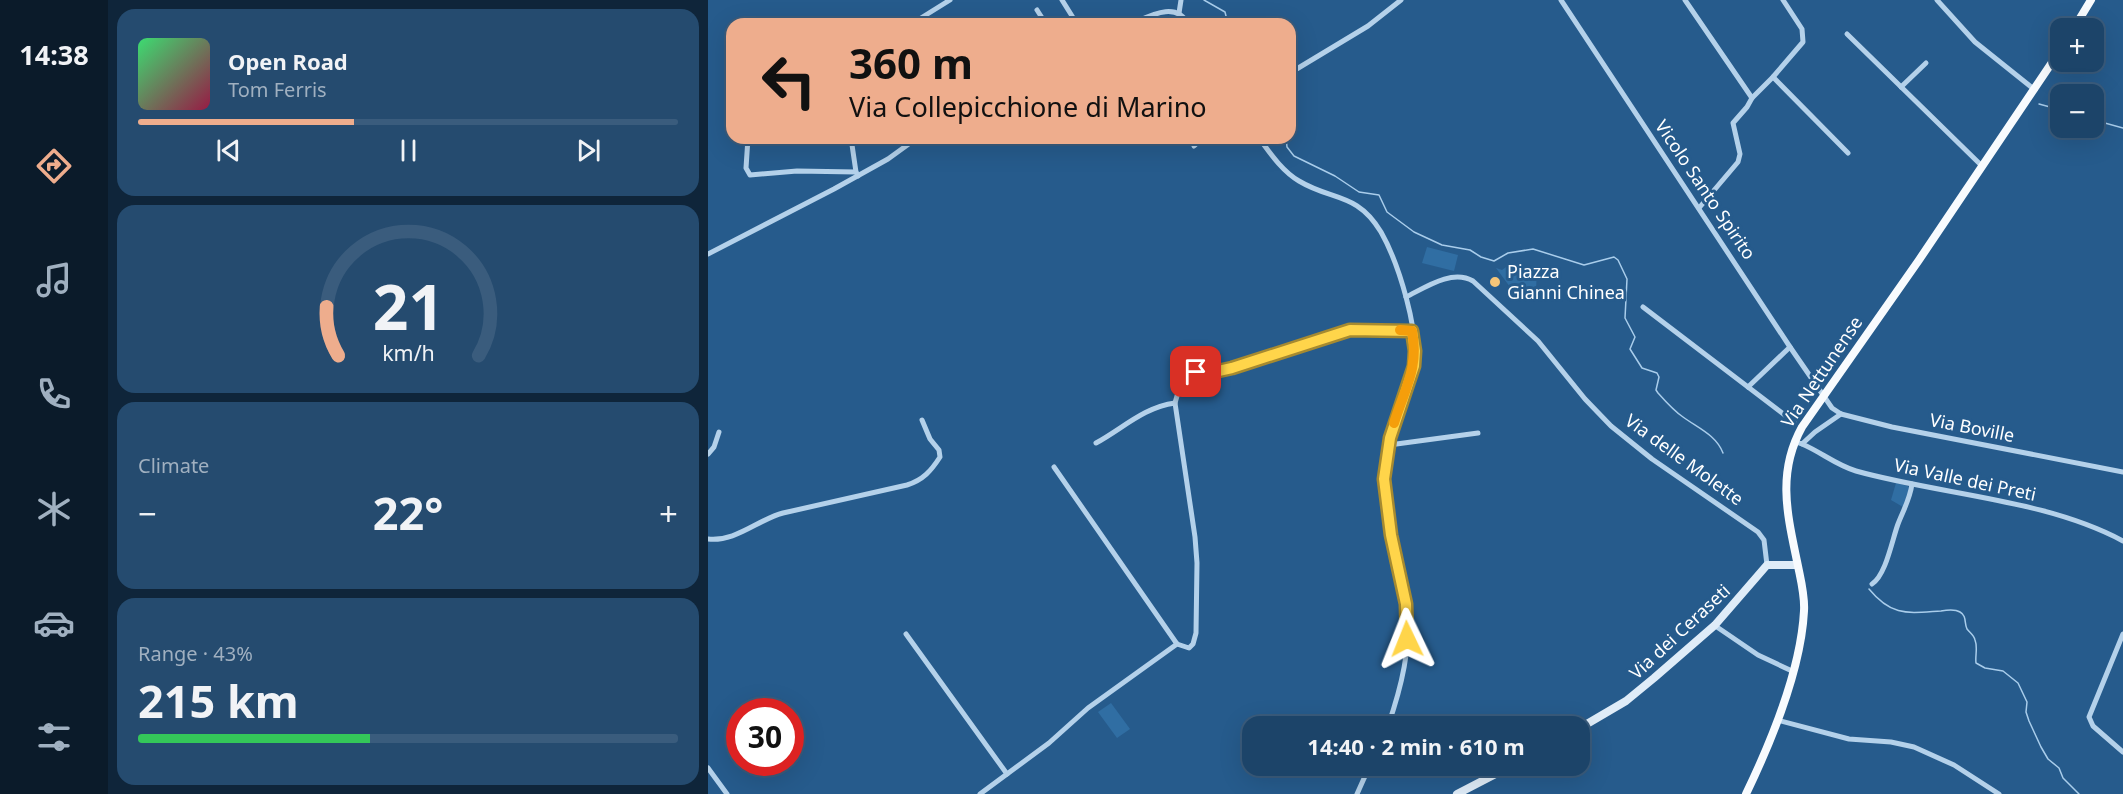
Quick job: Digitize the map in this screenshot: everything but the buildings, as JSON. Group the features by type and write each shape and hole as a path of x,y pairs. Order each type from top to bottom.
{"main road":[{"path":"2080,18 2091,0"},
{"name":"Via Nettunense","path":"1746,794 1777,720 1792,671 1804,614 1803,595 1785,492 1788,463 1798,443 1802,428 2050,67"}],"street":[{"path":"921,18 950,0"},
{"path":"1062,0 1073,18"},
{"path":"1179,13 1181,0"},
{"path":"1296,69 1365,28 1401,0"},
{"name":"Vicolo Santo Spirito","path":"1561,0 1824,396"},
{"path":"1685,0 1752,98"},
{"path":"1699,208 1740,159 1733,123 1752,98 1800,46 1804,38 1802,29 1784,0"},
{"path":"1937,0 1970,37 2035,90"},
{"path":"1037,9 1042,18"},
{"path":"1147,18 1163,12 1179,13 1185,18"},
{"path":"1847,34 1983,166"},
{"path":"1901,87 1926,63"},
{"path":"1773,77 1848,153"},
{"path":"748,144 746,168 750,175 797,171 857,174"},
{"path":"852,144 857,174"},
{"path":"708,254 888,159 909,144"},
{"path":"1264,144 1293,177 1313,188 1345,199 1369,216 1380,230 1388,247 1406,297 1415,351 1414,366 1389,446 1384,484 1393,546 1406,604 1408,632 1399,692 1391,716"},
{"name":"Via delle Molette","path":"1406,297 1453,276 1465,277 1473,281 1534,336 1585,399 1611,426 1652,459 1758,532 1764,540 1767,565"},
{"path":"1643,307 1794,422"},
{"path":"1054,467 1177,644 1189,648 1195,639 1197,563 1194,527 1175,402 1180,376 1184,372 1226,369 1353,329 1412,331"},
{"path":"1748,387 1790,347"},
{"path":"1798,443 1841,414 1831,407 1824,396"},
{"path":"1096,444 1143,413 1175,402"},
{"name":"Via Boville","path":"1841,414 1899,429 2123,472"},
{"path":"708,539 721,539 735,535 765,519 783,513 917,481 929,473 940,455 922,420"},
{"path":"708,454 714,447 719,432"},
{"path":"1389,446 1478,433"},
{"name":"Via Valle dei Preti","path":"1798,443 1847,468 2020,506 2077,521 2123,541"},
{"path":"1872,584 1878,579 1895,538 1896,527 1910,495 1912,484"},
{"path":"1767,565 1797,565"},
{"name":"Via dei Ceraseti","path":"1590,722 1641,690 1714,625 1767,565"},
{"path":"1714,625 1758,655 1792,671"},
{"path":"906,634 1008,774"},
{"path":"2123,634 2089,718 2093,726 2123,752"},
{"path":"980,794 1049,743 1088,708 1177,644"},
{"path":"1777,720 1849,739 1891,742 1914,747 1954,765 1999,794"},
{"path":"708,768 726,794"},
{"path":"1357,794 1365,776"},
{"path":"1457,794 1492,776"}],"shaded area":[{"path":"1427,247 1458,255 1454,271 1422,263"},
{"path":"1506,267 1537,270 1536,290 1516,295 1496,268 1502,270"},
{"path":"1896,483 1908,486 1909,489 1903,507 1891,500"},
{"path":"1111,703 1130,729 1117,738 1098,712"}],"waterway":[{"path":"1204,0 1225,12 1226,18"},
{"path":"2039,104 2050,107"},
{"path":"2104,123 2123,128"},
{"path":"1287,144 1294,156 1335,176 1359,192 1379,195 1387,212 1414,232 1442,245 1470,250 1494,261 1508,253 1533,249 1584,265 1614,257 1618,260 1627,279 1625,318 1635,337 1630,349 1642,368 1657,373 1659,377 1656,390 1661,396 1680,415 1716,441 1723,453"},
{"path":"1869,589 1885,605 1893,609 1910,612 1951,610 1962,614 1967,629 1976,643 1976,663 1985,668 2003,671 2018,683 2027,702 2026,712 2029,721 2041,747 2048,759 2059,768 2063,778 2079,794"}],"slow traffic":[{"path":"1394,423 1412,373 1415,356 1412,331 1400,330"}],"place":[{"name":"Piazza Gianni Chinea","path":"1495,282"}],"route":[{"path":"1196,372 1214,372 1232,368 1346,330 1362,328 1412,331 1415,351 1414,366 1390,438 1384,479 1391,535 1406,604 1407,639"}]}
